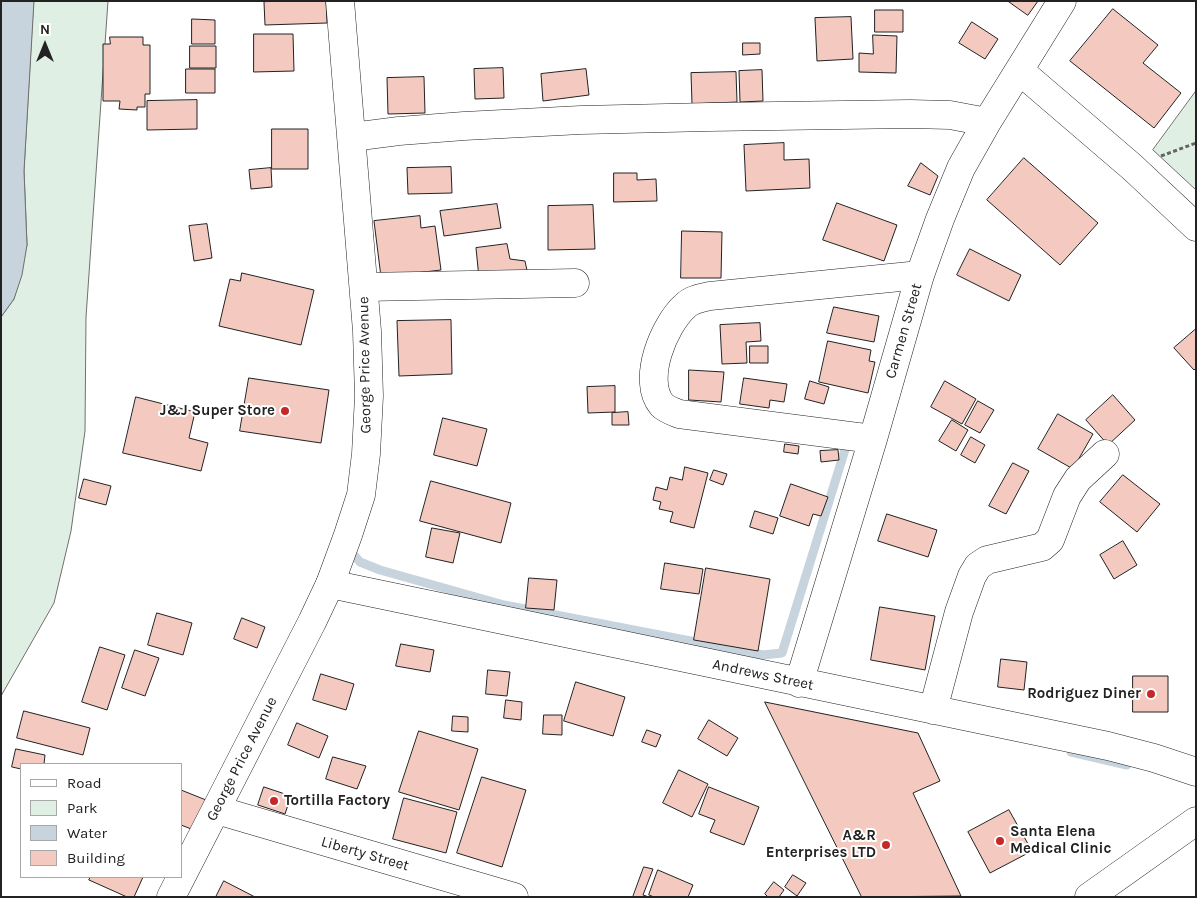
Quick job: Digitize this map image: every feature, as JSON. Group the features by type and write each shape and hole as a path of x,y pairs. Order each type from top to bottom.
{"street":[{"name":"George Price Avenue","path":"182,876 330,584 361,495 366,454 369,396 364,286 340,1"},
{"name":"Carmen Street","path":"799,683 873,439 920,275 940,219 961,168 987,122 1062,1"},
{"path":"1020,71 1132,167 1196,227"},
{"path":"352,137 464,126 581,120 910,114 950,115 987,122"},
{"path":"873,439 679,414 663,406 656,392 654,371 659,346 672,322 685,305 696,299 920,275"},
{"path":"364,286 576,283"},
{"path":"933,710 960,612 972,576 978,566 987,560 1042,546 1050,540 1066,496 1078,479 1105,454"},
{"name":"Andrews Street","path":"330,584 1108,746 1154,758 1196,772"},
{"name":"Liberty Street","path":"217,810 514,897"},
{"path":"1089,897 1196,821"},
{"name":"George Price Avenue","path":"171,897 181,878"}],"green space":[{"path":"34,1 108,1 86,317 85,431 71,531 54,603 1,696 1,317 14,299 27,245 24,171"},
{"path":"1196,91 1196,190 1153,150"}],"water":[{"path":"1,1 34,1 24,171 27,245 22,275 14,299 1,317"}],"building":[{"path":"326,1 327,23 265,25 264,2"},
{"path":"1008,1 1038,1 1028,15"},
{"path":"1113,9 1158,45 1143,63 1181,93 1154,128 1070,61"},
{"path":"875,10 903,10 903,32 875,32"},
{"path":"851,17 853,59 817,61 815,18"},
{"path":"192,19 215,20 215,44 192,44"},
{"path":"972,22 998,39 985,59 959,43"},
{"path":"254,34 293,34 294,71 254,72"},
{"path":"873,35 897,36 896,73 859,72 859,53 873,54"},
{"path":"110,37 143,37 143,45 150,45 150,94 145,94 145,107 137,107 137,110 119,109 120,101 103,101 103,44 110,44"},
{"path":"743,43 760,43 760,54 743,55"},
{"path":"190,46 216,46 216,68 190,68"},
{"path":"503,68 504,98 475,99 474,69"},
{"path":"186,69 215,69 215,93 186,93"},
{"path":"586,69 589,95 543,101 541,74"},
{"path":"762,70 763,101 740,102 739,71"},
{"path":"736,72 737,102 692,104 691,73"},
{"path":"424,77 425,113 388,114 387,78"},
{"path":"197,100 197,129 147,130 147,101"},
{"path":"272,129 308,129 308,169 272,169"},
{"path":"784,143 784,160 809,159 810,188 746,191 744,145"},
{"path":"1024,158 1098,223 1060,265 987,200"},
{"path":"921,163 938,176 930,195 908,186"},
{"path":"451,167 452,193 408,194 407,168"},
{"path":"271,168 272,187 251,189 249,170"},
{"path":"614,173 637,173 637,180 656,179 657,201 614,202"},
{"path":"837,203 897,225 884,261 823,240"},
{"path":"497,204 501,228 444,236 440,211"},
{"path":"593,205 595,249 548,250 548,206"},
{"path":"420,216 421,228 435,226 441,270 381,277 374,221"},
{"path":"207,224 212,258 194,261 189,226"},
{"path":"682,231 722,232 721,278 681,278"},
{"path":"507,244 510,259 525,261 529,280 479,278 476,248"},
{"path":"970,249 1021,275 1009,301 957,275"},
{"path":"242,273 314,290 301,345 219,326 230,279 240,281"},
{"path":"834,307 879,316 874,342 827,333"},
{"path":"451,320 452,374 399,376 397,321"},
{"path":"760,323 761,341 746,342 747,363 722,364 720,325"},
{"path":"1196,329 1196,368 1194,370 1174,348"},
{"path":"828,341 871,350 869,361 875,362 868,393 819,382"},
{"path":"750,346 768,346 768,363 750,363"},
{"path":"689,370 724,372 721,402 689,400"},
{"name":"J&J Super Store","path":"249,378 329,390 321,443 240,431"},
{"path":"744,378 787,384 784,402 770,400 769,408 740,404"},
{"path":"810,381 829,387 824,404 805,399"},
{"path":"945,381 976,399 962,424 931,407"},
{"path":"615,386 615,412 588,413 587,387"},
{"path":"1113,395 1135,420 1108,445 1086,420"},
{"path":"136,397 195,412 189,438 208,443 201,471 123,453"},
{"path":"978,401 994,410 980,433 965,425"},
{"path":"628,412 629,425 612,425 612,413"},
{"path":"1058,414 1093,434 1073,469 1038,449"},
{"path":"443,418 487,429 477,466 434,455"},
{"path":"952,420 968,430 956,451 939,441"},
{"path":"971,437 985,445 975,463 961,455"},
{"path":"785,444 799,446 798,454 784,452"},
{"path":"838,450 839,460 821,462 820,451"},
{"path":"1013,463 1029,471 1006,514 989,506"},
{"path":"685,467 708,473 694,528 670,522 673,512 659,509 661,502 653,500 656,487 667,490 670,477 682,480"},
{"path":"714,470 727,474 723,485 710,480"},
{"path":"1123,475 1160,504 1137,532 1100,502"},
{"path":"84,479 111,486 106,505 79,498"},
{"path":"431,481 511,503 501,543 420,521"},
{"path":"791,484 828,497 821,516 813,514 809,526 780,516"},
{"path":"755,511 778,518 773,534 750,527"},
{"path":"887,514 937,530 928,557 878,541"},
{"path":"432,528 460,533 453,563 426,557"},
{"path":"1123,541 1137,565 1114,579 1100,555"},
{"path":"665,563 703,569 699,594 661,589"},
{"path":"706,568 770,579 758,651 694,640"},
{"path":"529,578 557,580 554,610 526,608"},
{"path":"880,607 935,616 925,670 871,660"},
{"path":"157,613 192,623 183,655 148,645"},
{"path":"242,618 265,627 257,648 234,639"},
{"path":"401,644 434,650 430,672 396,666"},
{"path":"100,647 125,655 107,710 82,702"},
{"path":"135,650 159,658 145,696 122,688"},
{"path":"1001,659 1027,662 1024,690 998,687"},
{"path":"488,670 510,672 507,696 486,694"},
{"path":"321,674 354,684 346,710 313,700"},
{"name":"Rodriguez Diner","path":"1133,676 1168,676 1168,712 1133,712"},
{"path":"576,682 625,697 613,736 564,721"},
{"path":"506,700 522,702 521,720 504,718"},
{"name":"A&R Enterprises LTD","path":"765,702 918,733 940,781 913,793 961,896 862,897"},
{"path":"24,711 90,728 83,755 17,738"},
{"path":"544,715 562,715 562,735 543,734"},
{"path":"453,716 468,717 468,732 452,731"},
{"path":"709,720 738,738 727,756 698,739"},
{"path":"297,723 328,736 319,758 288,745"},
{"path":"647,730 661,735 656,747 642,742"},
{"path":"419,731 478,749 459,810 399,792"},
{"path":"16,749 45,755 44,763 20,763 20,769 12,767"},
{"path":"333,757 366,766 357,789 326,779"},
{"path":"679,770 708,784 692,817 663,803"},
{"path":"482,777 526,790 502,867 457,853"},
{"name":"Tortilla Factory","path":"264,787 291,796 285,814 258,805"},
{"path":"709,787 759,807 744,845 710,832 715,820 699,814"},
{"path":"182,790 211,802 199,832 182,825"},
{"path":"404,798 457,812 446,853 393,839"},
{"name":"Santa Elena Medical Clinic","path":"1009,810 1032,851 990,873 968,832"},
{"path":"644,867 653,869 643,895 649,897 633,897"},
{"path":"658,870 693,885 688,897 654,897 649,895"},
{"path":"793,875 806,883 797,896 785,887"},
{"path":"90,878 143,878 134,897 127,897 89,880"},
{"path":"224,881 255,897 216,897"},
{"path":"774,882 784,890 779,897 768,897 765,894"}],"waterway":[{"path":"352,553 360,562 380,570 504,605 763,655 782,653 848,440"},
{"path":"1071,752 1127,765"}],"place":[{"name":"J&J Super Store","path":"285,411"},
{"name":"Rodriguez Diner","path":"1151,694"},
{"name":"Tortilla Factory","path":"274,801"},
{"name":"Santa Elena Medical Clinic","path":"1000,841"},
{"name":"A&R Enterprises LTD","path":"886,845"}]}
